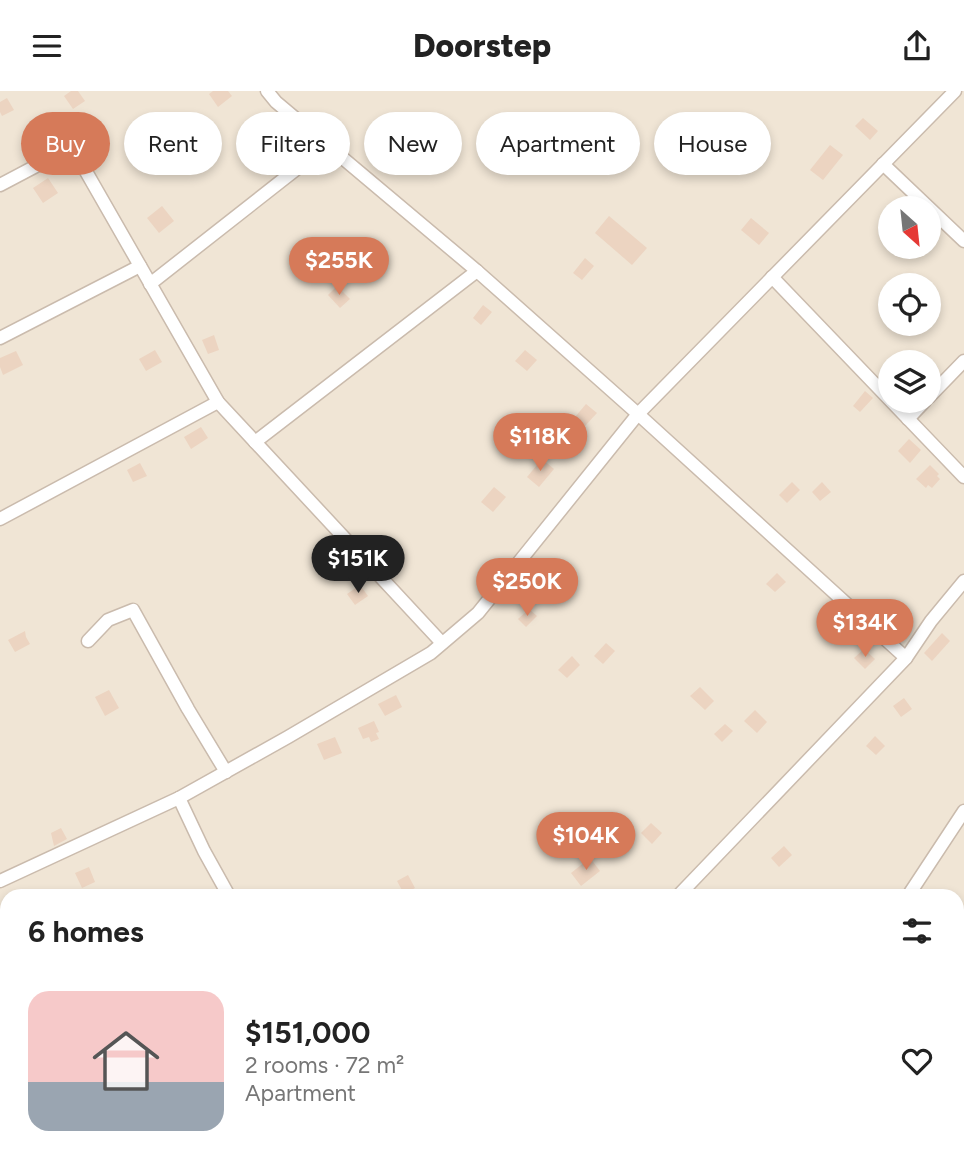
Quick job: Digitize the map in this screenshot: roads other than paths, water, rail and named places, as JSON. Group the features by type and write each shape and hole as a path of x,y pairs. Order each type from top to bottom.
{"street":[{"path":"267,91 288,112"},
{"path":"0,881 179,798 431,653 478,613 638,414 955,91"},
{"path":"0,185 72,147 218,403 442,643"},
{"path":"350,164 477,271 906,658"},
{"path":"883,164 964,241"},
{"path":"150,284 289,175"},
{"path":"0,338 140,266"},
{"path":"255,442 477,271"},
{"path":"772,277 964,477"},
{"path":"941,385 964,361"},
{"path":"0,519 218,403"},
{"path":"908,419 914,413"},
{"path":"685,889 906,658 931,621 964,581"},
{"path":"88,641 108,620 132,610 226,772"},
{"path":"179,798 225,889"},
{"path":"913,889 964,811"}]}
